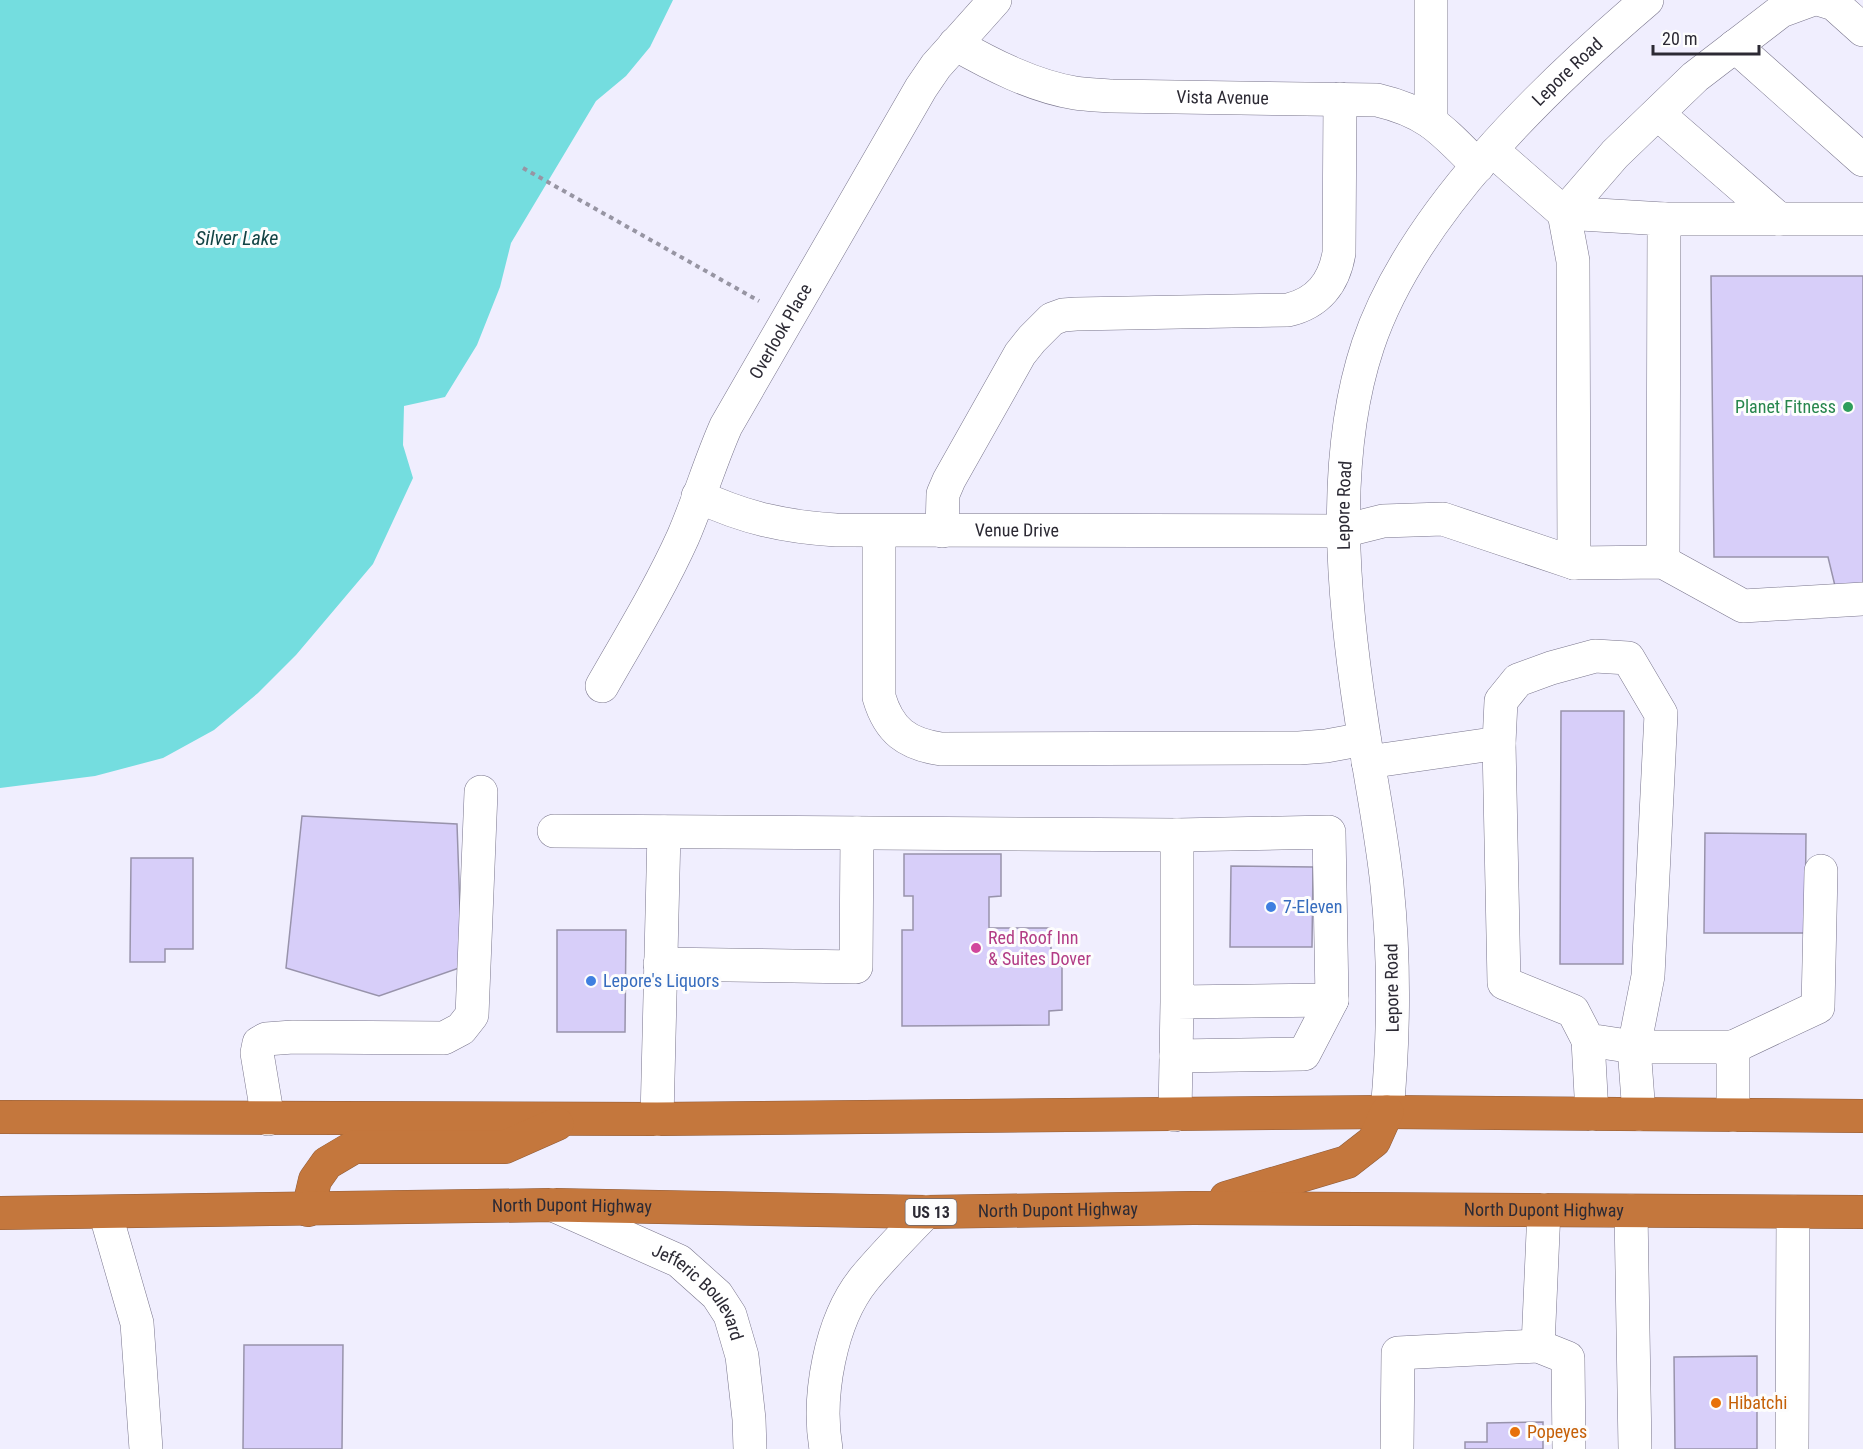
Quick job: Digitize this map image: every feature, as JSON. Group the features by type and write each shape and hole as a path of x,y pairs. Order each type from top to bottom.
{"highway":[{"path":"0,1117 657,1119 1387,1112 1863,1116"},
{"path":"1193,1208 1347,1161 1374,1141 1387,1112"},
{"path":"308,1210 315,1180 327,1163 354,1147 505,1148 566,1119"},
{"name":"North Dupont Highway","path":"0,1213 554,1205 926,1212 1193,1208 1863,1212"}],"street":[{"name":"Overlook Place","path":"602,686 683,537 710,462 726,426 921,88 955,44 995,0"},
{"path":"1431,0 1431,122"},
{"name":"Lepore Road","path":"1387,1112 1394,996 1391,932 1379,828 1366,750 1346,596 1342,531 1349,435 1356,392 1368,345 1387,298 1410,258 1485,158 1553,84 1647,0"},
{"path":"1564,213 1615,154 1695,77 1781,11 1810,0"},
{"path":"1821,0 1833,4 1863,30"},
{"name":"Vista Avenue","path":"955,44 1002,68 1045,85 1075,93 1112,96 1377,100 1400,106 1420,114 1564,213"},
{"path":"1735,46 1863,160"},
{"path":"942,531 943,494 949,480 1020,354 1052,319 1076,314 1288,310 1302,307 1323,292 1337,268 1339,253 1340,99"},
{"path":"1658,114 1779,219"},
{"path":"1564,213 1664,219 1863,219"},
{"path":"1564,213 1573,261 1574,563"},
{"path":"1664,219 1663,562 1743,606 1863,598"},
{"name":"Venue Drive","path":"698,496 728,510 799,528 879,531 1342,531 1383,521 1443,519 1574,563 1663,562"},
{"path":"879,531 879,697 882,710 899,733 918,744 941,749 1299,748 1366,750 1499,742"},
{"path":"1592,1114 1588,1040 1573,1011 1504,983 1499,742 1501,701 1518,680 1595,656 1628,658 1661,714 1648,976 1634,1047 1639,1114"},
{"path":"268,1119 258,1053 259,1043 266,1039 293,1037 444,1038 461,1029 472,1015 481,792"},
{"path":"554,831 1177,835 1329,832 1379,828"},
{"path":"657,1119 663,832"},
{"path":"1176,1056 1304,1054 1332,1000 1329,832"},
{"path":"660,964 856,967 857,833"},
{"path":"1175,1115 1177,835"},
{"path":"1588,1040 1634,1047 1733,1047 1818,1007 1821,871"},
{"path":"1177,1002 1332,1000"},
{"path":"1733,1047 1733,1115"},
{"name":"Jefferic Boulevard","path":"554,1205 679,1262 717,1295 730,1315 742,1356 750,1449"},
{"path":"1538,1346 1544,1210"},
{"path":"1632,1211 1635,1449"},
{"path":"105,1212 137,1323 146,1449"},
{"path":"826,1449 824,1387 837,1326 862,1281 926,1212"},
{"path":"1792,1449 1793,1212"},
{"path":"1397,1449 1398,1353 1538,1346 1568,1359 1569,1449"}],"path":[{"path":"523,168 760,301"}],"water":[{"name":"Silver Lake","path":"0,0 673,0 650,47 626,76 596,101 511,243 500,287 477,345 445,397 404,406 403,445 413,478 373,564 296,655 258,693 214,730 163,758 95,776 0,788"}],"building":[{"path":"1711,276 1863,276 1863,590 1836,590 1828,557 1714,557"},
{"path":"1561,711 1624,711 1623,964 1560,964"},
{"path":"302,816 457,824 462,967 379,996 286,968"},
{"path":"1705,833 1806,834 1805,933 1704,933"},
{"name":"Red Roof Inn & Suites Dover","path":"904,854 1001,854 1001,896 989,897 989,928 1051,928 1051,966 1062,966 1062,1010 1049,1011 1049,1025 902,1026 902,930 913,930 913,896 904,896"},
{"path":"131,858 193,858 193,949 165,949 165,962 130,962"},
{"name":"7-Eleven","path":"1231,866 1313,867 1312,947 1230,947"},
{"name":"Lepore's Liquors","path":"557,930 626,930 625,1032 557,1032"},
{"path":"244,1345 343,1345 342,1449 243,1449"},
{"name":"Hibatchi","path":"1757,1356 1757,1449 1675,1449 1674,1357"},
{"name":"Popeyes","path":"1543,1422 1543,1449 1465,1449 1465,1442 1487,1442 1487,1423"}],"place":[{"name":"Planet Fitness","path":"1848,407"},
{"name":"7-Eleven","path":"1271,907"},
{"name":"Red Roof Inn & Suites Dover","path":"976,948"},
{"name":"Lepore's Liquors","path":"591,981"},
{"name":"Hibatchi","path":"1716,1403"},
{"name":"Popeyes","path":"1515,1432"}]}
